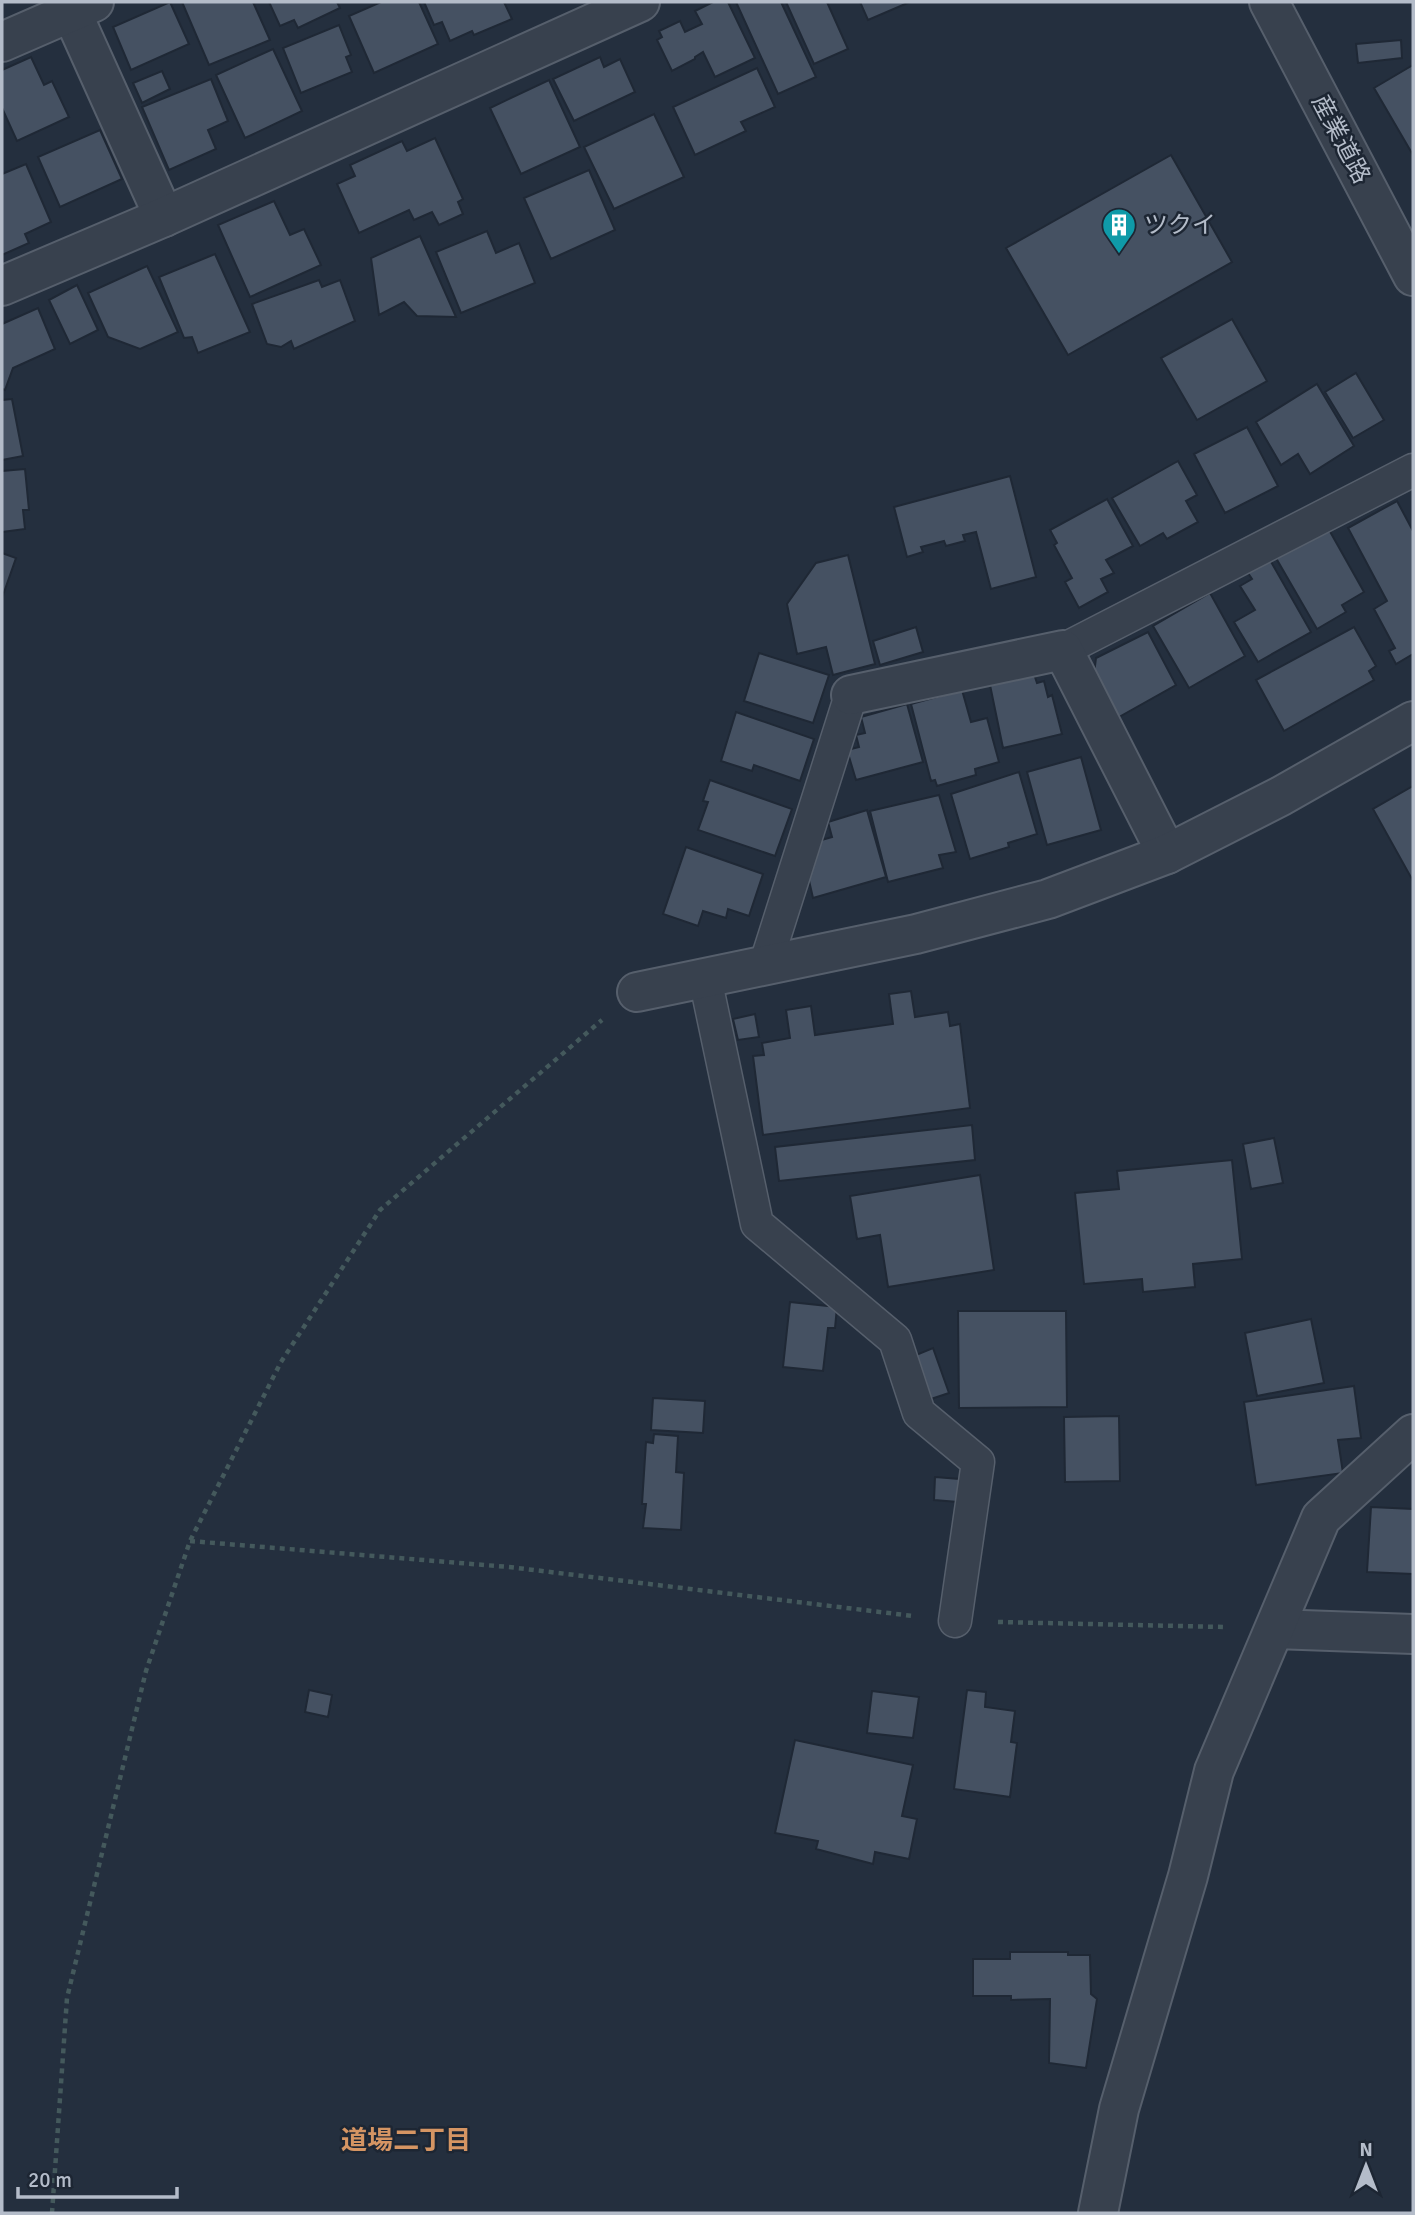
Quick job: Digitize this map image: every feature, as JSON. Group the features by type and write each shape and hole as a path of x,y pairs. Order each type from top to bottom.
{"street":[{"path":"2,286 640,2"},
{"name":"産業道路","path":"1269,2 1413,276"},
{"path":"2,43 78,5 164,216"},
{"path":"851,695 1063,649 1167,855"},
{"path":"637,992 916,934 1048,899 1167,855 1281,796 1413,721"},
{"path":"1098,2213 1119,2109 1188,1876 1214,1771 1321,1518 1413,1434"},
{"path":"1275,1629 1413,1634"}],"lane":[{"path":"1063,649 1413,470"},
{"path":"765,966 851,695"},
{"path":"705,978 757,1224 895,1340 919,1413 978,1461 954,1621"}],"path":[{"path":"52,2213 67,1998 146,1671 190,1541 281,1362 380,1210 579,1038 637,992"},
{"path":"190,1541 509,1567 954,1621 1275,1629"}],"building":[{"path":"170,2 189,44 131,70 113,27"},
{"path":"182,2 253,2 270,40 209,65"},
{"path":"269,2 337,2 340,8 298,28 294,20 280,26"},
{"path":"381,2 419,2 438,44 374,73 349,16"},
{"path":"424,2 504,2 512,19 474,35 472,31 450,41 442,22 434,25"},
{"path":"713,2 728,2 755,58 715,77 703,52 672,71 657,40 662,37 659,31 680,21 685,32 702,24 695,11"},
{"path":"736,2 781,2 816,77 778,94"},
{"path":"786,2 827,2 848,49 814,64"},
{"path":"860,2 910,2 868,20"},
{"path":"339,25 351,55 346,57 352,72 301,93 283,48"},
{"path":"1401,40 1402,58 1358,63 1356,44"},
{"path":"273,49 302,111 245,138 216,75"},
{"path":"31,57 44,85 52,81 69,117 17,141 2,108 2,70"},
{"path":"600,57 604,67 620,59 635,92 574,121 553,79"},
{"path":"1413,65 1413,155 1374,88"},
{"path":"757,68 775,107 741,122 746,131 695,155 673,107"},
{"path":"162,71 170,89 142,103 133,83"},
{"path":"211,79 228,121 208,130 216,149 169,170 142,107"},
{"path":"549,80 580,147 521,174 490,108"},
{"path":"654,114 684,177 614,209 584,147"},
{"path":"100,130 122,179 60,207 38,157"},
{"path":"435,138 463,199 458,202 463,214 439,225 432,212 414,220 409,210 359,233 337,184 355,176 350,165 402,141 407,151"},
{"name":"ツクイ","path":"1171,155 1232,262 1068,355 1006,248"},
{"path":"26,164 51,222 25,234 29,243 2,255 2,174"},
{"path":"589,170 615,230 551,259 524,198"},
{"path":"274,201 290,235 304,229 321,265 250,297 218,225"},
{"path":"487,231 496,253 519,243 535,283 461,313 436,252"},
{"path":"420,236 456,317 417,316 404,302 379,315 371,258"},
{"path":"215,254 250,332 198,353 192,337 184,338 159,277"},
{"path":"147,266 178,332 140,349 108,337 88,293"},
{"path":"319,280 322,287 340,280 355,321 294,349 291,341 281,347 267,344 252,304"},
{"path":"77,285 98,330 70,344 49,300"},
{"path":"38,308 55,349 13,368 5,390 2,389 2,324"},
{"path":"1232,319 1267,381 1197,420 1161,358"},
{"path":"1356,373 1384,420 1353,438 1325,392"},
{"path":"1317,384 1354,446 1310,474 1298,454 1281,465 1256,422"},
{"path":"12,399 23,456 2,460 2,400"},
{"path":"1247,427 1278,486 1225,513 1194,454"},
{"path":"1178,461 1197,495 1186,501 1198,522 1167,539 1163,533 1140,546 1112,498"},
{"path":"25,469 29,510 23,510 25,529 2,532 2,471"},
{"path":"1010,476 1036,577 991,589 976,532 963,535 965,541 946,546 944,541 921,547 923,552 907,557 894,507"},
{"path":"1107,499 1133,546 1106,560 1114,573 1101,579 1108,592 1079,608 1065,582 1072,578 1054,545 1057,543 1050,530"},
{"path":"1397,501 1413,531 1413,654 1396,664 1389,651 1395,648 1374,609 1387,601 1348,528"},
{"path":"1328,528 1364,592 1342,605 1346,612 1317,629 1276,558"},
{"path":"2,553 16,558 2,598"},
{"path":"848,555 875,664 833,675 826,647 797,654 787,604 816,563"},
{"path":"1270,560 1311,632 1258,662 1234,622 1255,610 1240,586 1252,579 1248,573"},
{"path":"1210,593 1245,656 1189,688 1153,626"},
{"path":"916,627 923,652 880,665 873,641"},
{"path":"1354,627 1376,666 1369,671 1374,680 1284,731 1256,680"},
{"path":"1148,632 1176,685 1119,717 1094,674 1096,658"},
{"path":"759,653 829,675 813,723 744,701"},
{"path":"1034,674 1037,683 1044,681 1048,697 1052,695 1062,734 1003,748 990,685"},
{"path":"962,690 971,722 987,718 999,762 975,769 976,775 937,786 935,780 931,781 911,704"},
{"path":"907,704 923,762 856,780 847,750 859,747 856,735 865,733 861,717"},
{"path":"736,712 814,739 800,781 754,765 752,771 721,761"},
{"path":"1081,757 1101,830 1047,845 1027,772"},
{"path":"1019,772 1037,834 1008,843 1009,847 970,859 951,794"},
{"path":"710,780 792,809 775,856 698,830 708,802 703,801"},
{"path":"1413,786 1413,881 1373,809"},
{"path":"939,795 956,852 939,855 943,868 888,882 870,811"},
{"path":"867,810 886,877 813,898 805,863 818,841 832,837 828,822"},
{"path":"686,847 763,874 749,916 728,909 726,918 703,911 698,926 663,914"},
{"path":"911,991 915,1017 948,1012 950,1026 960,1024 970,1108 763,1135 753,1056 764,1055 762,1043 790,1038 786,1010 811,1006 815,1035 893,1024 889,994"},
{"path":"755,1014 759,1037 738,1040 733,1019"},
{"path":"972,1125 975,1160 779,1181 775,1147"},
{"path":"1274,1138 1283,1183 1251,1189 1243,1144"},
{"path":"1232,1160 1242,1259 1193,1264 1195,1287 1143,1292 1142,1279 1084,1284 1075,1193 1119,1189 1117,1171"},
{"path":"980,1175 994,1270 888,1287 880,1235 857,1239 850,1196"},
{"path":"790,1302 837,1307 835,1328 828,1328 823,1371 783,1367"},
{"path":"958,1311 1066,1311 1067,1407 959,1408"},
{"path":"1311,1319 1324,1383 1257,1396 1245,1333"},
{"path":"933,1348 949,1393 931,1399 916,1355"},
{"path":"1354,1386 1361,1438 1338,1440 1343,1473 1256,1485 1244,1402"},
{"path":"653,1398 705,1401 703,1433 651,1430"},
{"path":"1119,1416 1120,1481 1065,1482 1064,1417"},
{"path":"654,1434 678,1436 676,1472 684,1473 681,1530 643,1528 646,1504 642,1504 646,1442 653,1443"},
{"path":"935,1477 972,1480 970,1503 934,1500"},
{"path":"1371,1507 1413,1509 1413,1574 1367,1572"},
{"path":"309,1690 332,1695 328,1717 305,1712"},
{"path":"967,1690 986,1692 985,1707 1015,1711 1011,1742 1017,1743 1010,1797 954,1789"},
{"path":"872,1691 919,1697 913,1738 867,1733"},
{"path":"795,1740 913,1765 902,1816 917,1819 909,1859 875,1852 873,1864 816,1849 818,1841 775,1833"},
{"path":"1010,1952 1068,1952 1068,1955 1090,1955 1091,1994 1097,1999 1086,2068 1049,2063 1050,1999 1011,2000 1011,1996 973,1996 973,1959 1010,1959"}],"place":[{"name":"ツクイ","path":"1119,255"}],"district":[{"name":"道場二丁目","path":"406,2140"}]}
